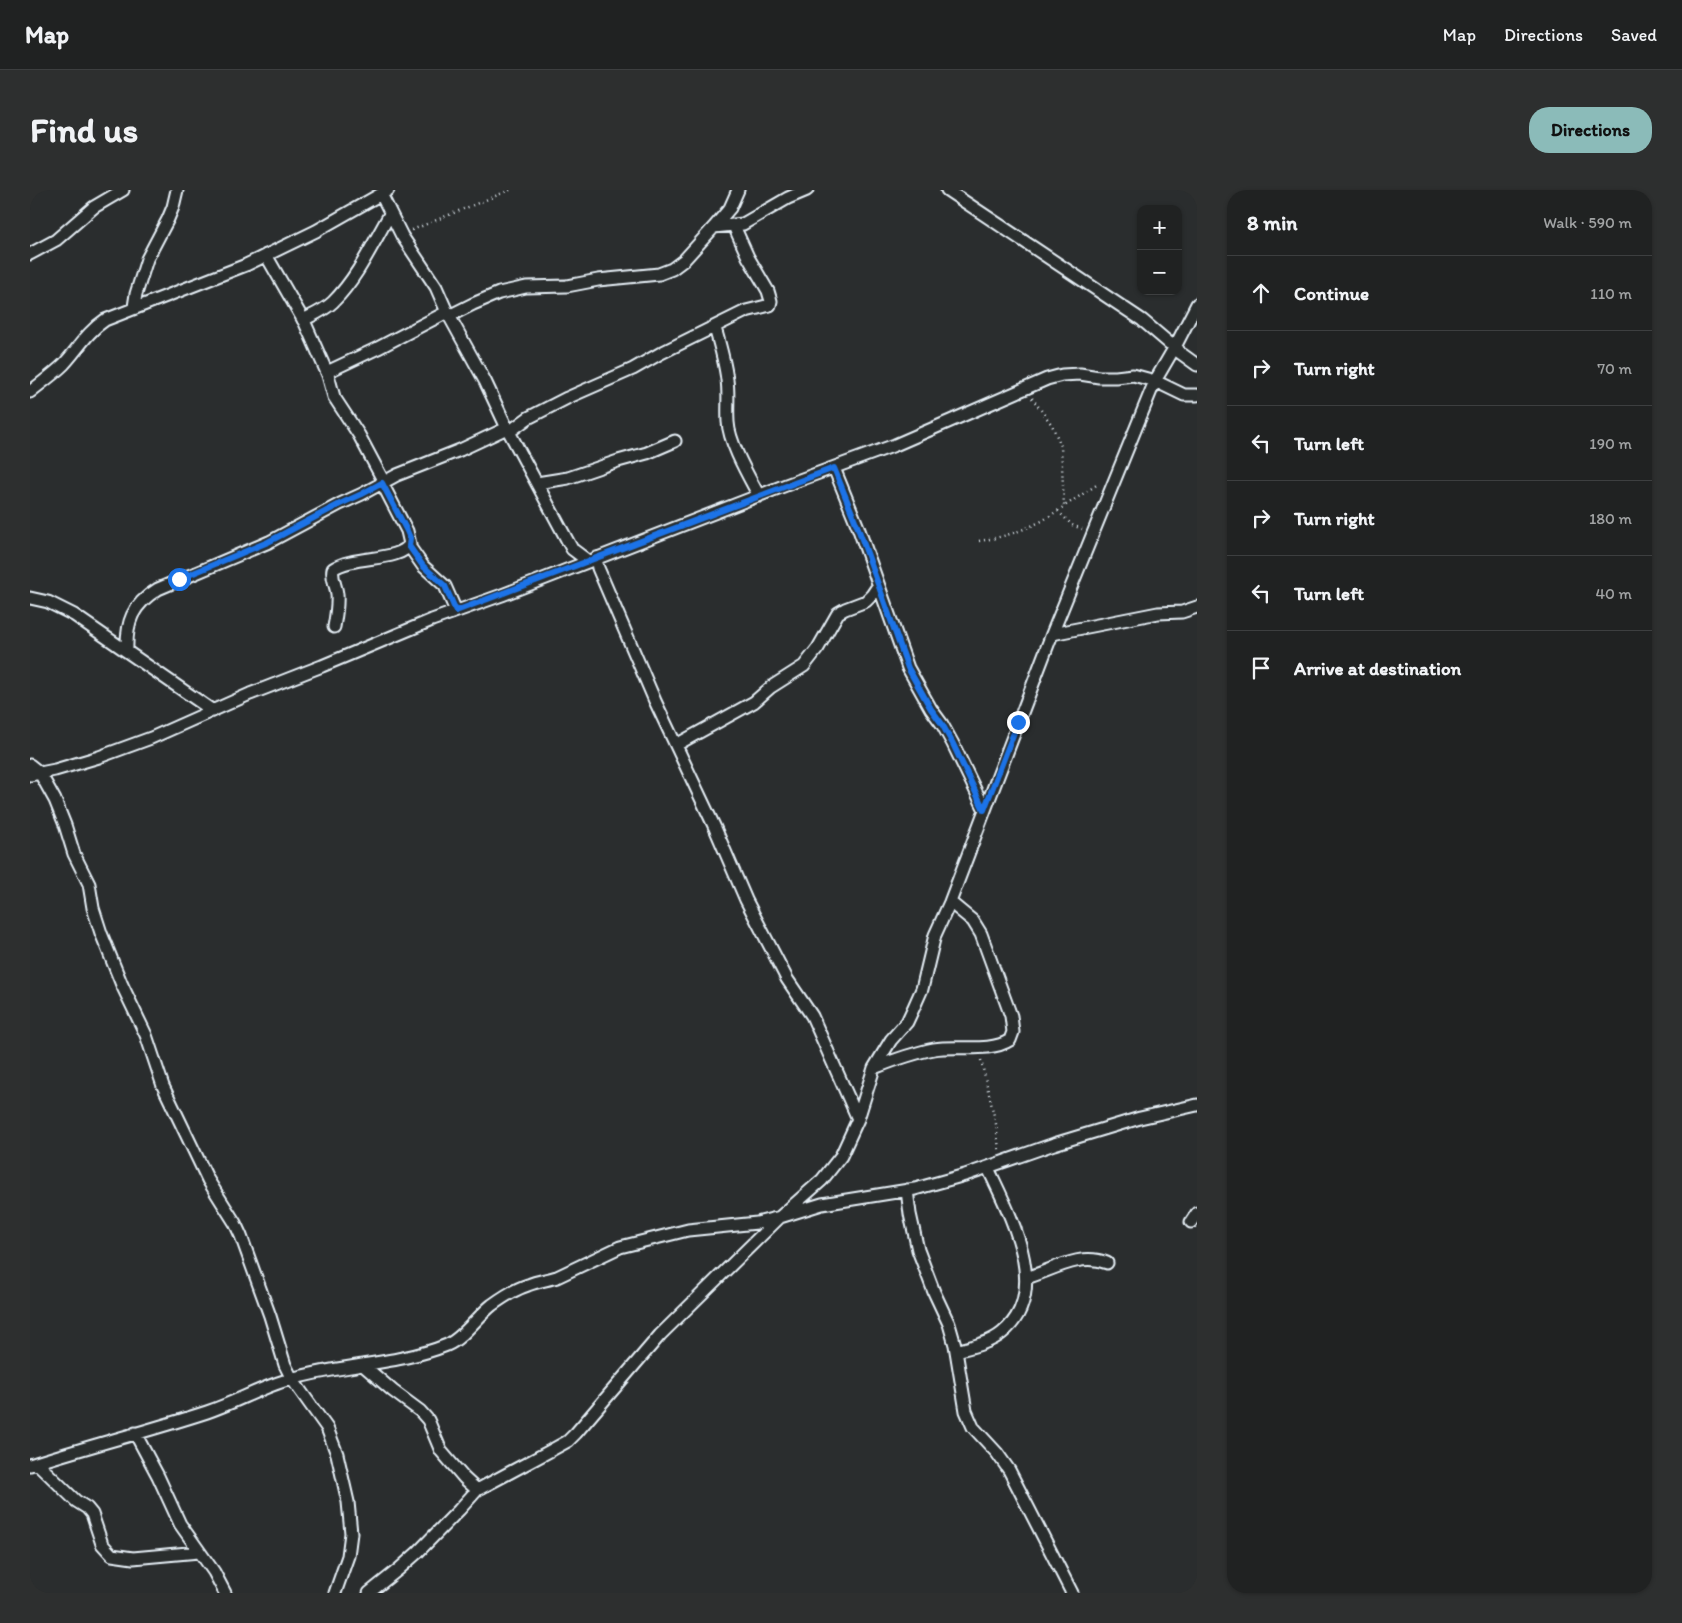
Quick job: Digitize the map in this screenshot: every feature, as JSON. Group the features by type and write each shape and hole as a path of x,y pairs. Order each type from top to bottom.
{"street":[{"path":"30,254 56,240 94,207 124,190"},
{"path":"134,308 136,294 147,259 168,220 177,190"},
{"path":"327,372 490,296 526,287 567,286 598,280 659,274 672,269 684,260 730,208 738,190"},
{"path":"714,227 743,224 788,198 807,190"},
{"path":"947,190 1142,320 1169,343 1176,345"},
{"path":"30,392 63,365 95,327 105,320 246,265 316,231 385,192 390,214 402,236 436,287 508,430 572,549 592,560 598,568 756,923 787,979 812,1016 858,1119"},
{"path":"303,320 332,303 340,294 357,271 390,214"},
{"path":"127,651 127,633 130,619 138,604 148,594 186,575 268,542 383,483 508,430 567,398 633,370 661,353 715,328 746,311 771,303 768,292 734,226"},
{"path":"266,255 303,320 327,372 334,397 359,435 407,531 410,538 409,546 423,566 445,586 456,611"},
{"path":"369,1593 412,1557 477,1490 572,1437 660,1335 780,1217 822,1180 841,1156 858,1119 874,1068 891,1040 906,1022 922,989 935,935 950,902 1092,533 1155,381 1197,304"},
{"path":"715,328 727,380 728,422 731,437 759,496"},
{"path":"1176,345 1179,352 1197,365"},
{"path":"35,774 99,757 151,738 456,611 895,446 1047,379 1062,375 1080,374 1116,378 1134,375 1155,381 1184,395 1197,395"},
{"path":"537,483 568,478 618,460 647,454 674,441"},
{"path":"834,468 858,528 908,668 953,744 984,810"},
{"path":"334,627 337,602 332,569 351,560 390,556 401,552 409,546"},
{"path":"676,745 754,702 804,666 818,648 838,613 866,601 878,586"},
{"path":"30,598 48,602 74,615 213,711"},
{"path":"1052,634 1158,613 1182,612 1197,607"},
{"path":"30,765 55,800 74,854 88,884 101,933 122,985 146,1035 163,1086 208,1180 235,1223 246,1248 285,1365 292,1379 327,1428 337,1454 348,1502 351,1533 348,1556 335,1593"},
{"path":"874,1068 915,1053 935,1049 989,1047 1004,1044 1010,1040 1013,1032 1011,1016 981,934 973,921 950,902"},
{"path":"33,1464 209,1411 292,1379 323,1371 417,1355 449,1344 487,1310 515,1290 529,1284 557,1277 620,1246 688,1230 756,1223 822,1204 907,1190 1001,1164 1054,1144 1140,1118 1197,1105"},
{"path":"956,1351 985,1342 1001,1334 1016,1316 1026,1294 1026,1278 1020,1244 1007,1207 988,1168"},
{"path":"907,1190 918,1250 948,1324 956,1351 963,1400 969,1419 978,1434 993,1448 1009,1470 1072,1593"},
{"path":"1026,1278 1081,1259 1099,1260 1107,1263"},
{"path":"363,1365 393,1392 420,1411 428,1420 441,1450 464,1478 477,1490"},
{"path":"135,1433 158,1476 180,1524 217,1577 225,1593"},
{"path":"33,1464 92,1514 102,1544 112,1555 139,1558 199,1552"}],"path":[{"path":"402,236 510,190"},
{"path":"1028,387 1033,400 1052,425 1061,446 1064,507"},
{"path":"979,541 1003,537 1042,521 1088,490 1116,476"},
{"path":"1058,511 1072,525 1092,533"},
{"path":"979,1047 996,1124 1001,1164"}],"route":[{"path":"179,579 245,553 382,483 407,531 410,538 409,546 423,566 445,586 456,611 834,468 858,528 908,668 964,763 984,810 1018,722"}]}
